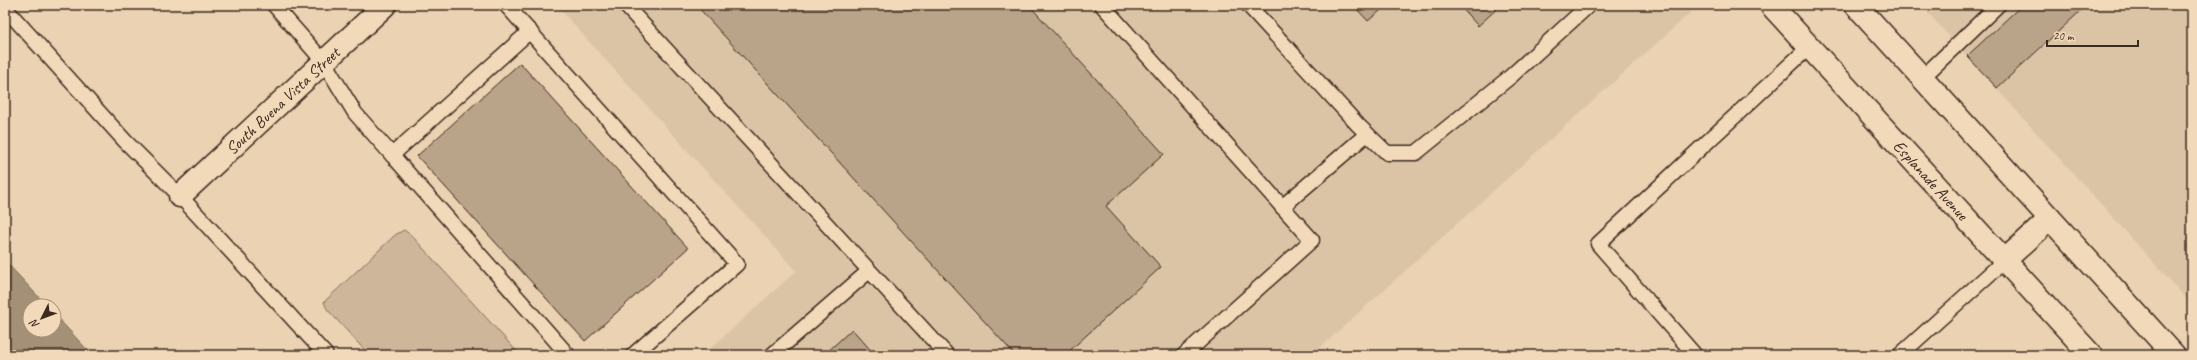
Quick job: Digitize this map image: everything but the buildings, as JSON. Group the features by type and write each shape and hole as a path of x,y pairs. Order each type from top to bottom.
{"main road":[{"name":"South Buena Vista Street","path":"180,196 385,5"},
{"name":"Esplanade Avenue","path":"1771,5 2091,355"},
{"path":"1856,5 2174,355"},
{"path":"2004,261 2050,219"}],"lane":[{"path":"274,5 324,62 355,112 568,355"},
{"path":"506,5 737,264 633,355"},
{"path":"625,5 947,355"},
{"path":"1102,5 1312,240 1184,355"},
{"path":"1248,5 1367,134 1387,153 1416,153 1510,77 1589,5"},
{"path":"1922,78 1998,5"},
{"path":"5,8 125,142 180,196 326,355"},
{"path":"392,156 530,31"},
{"path":"1696,355 1598,244 1810,47"},
{"path":"1282,207 1367,134"},
{"path":"1900,355 2004,261"},
{"path":"772,355 869,270"}],"shaded area":[{"path":"556,5 1699,5 1312,355 703,355 796,271"},
{"path":"1921,5 2192,5 2192,305 1967,56"},
{"path":"404,230 412,236 520,355 369,355 327,309 324,302 395,235"},
{"path":"5,261 40,298 22,298 22,338 62,338 62,323 92,355 5,355"}]}
